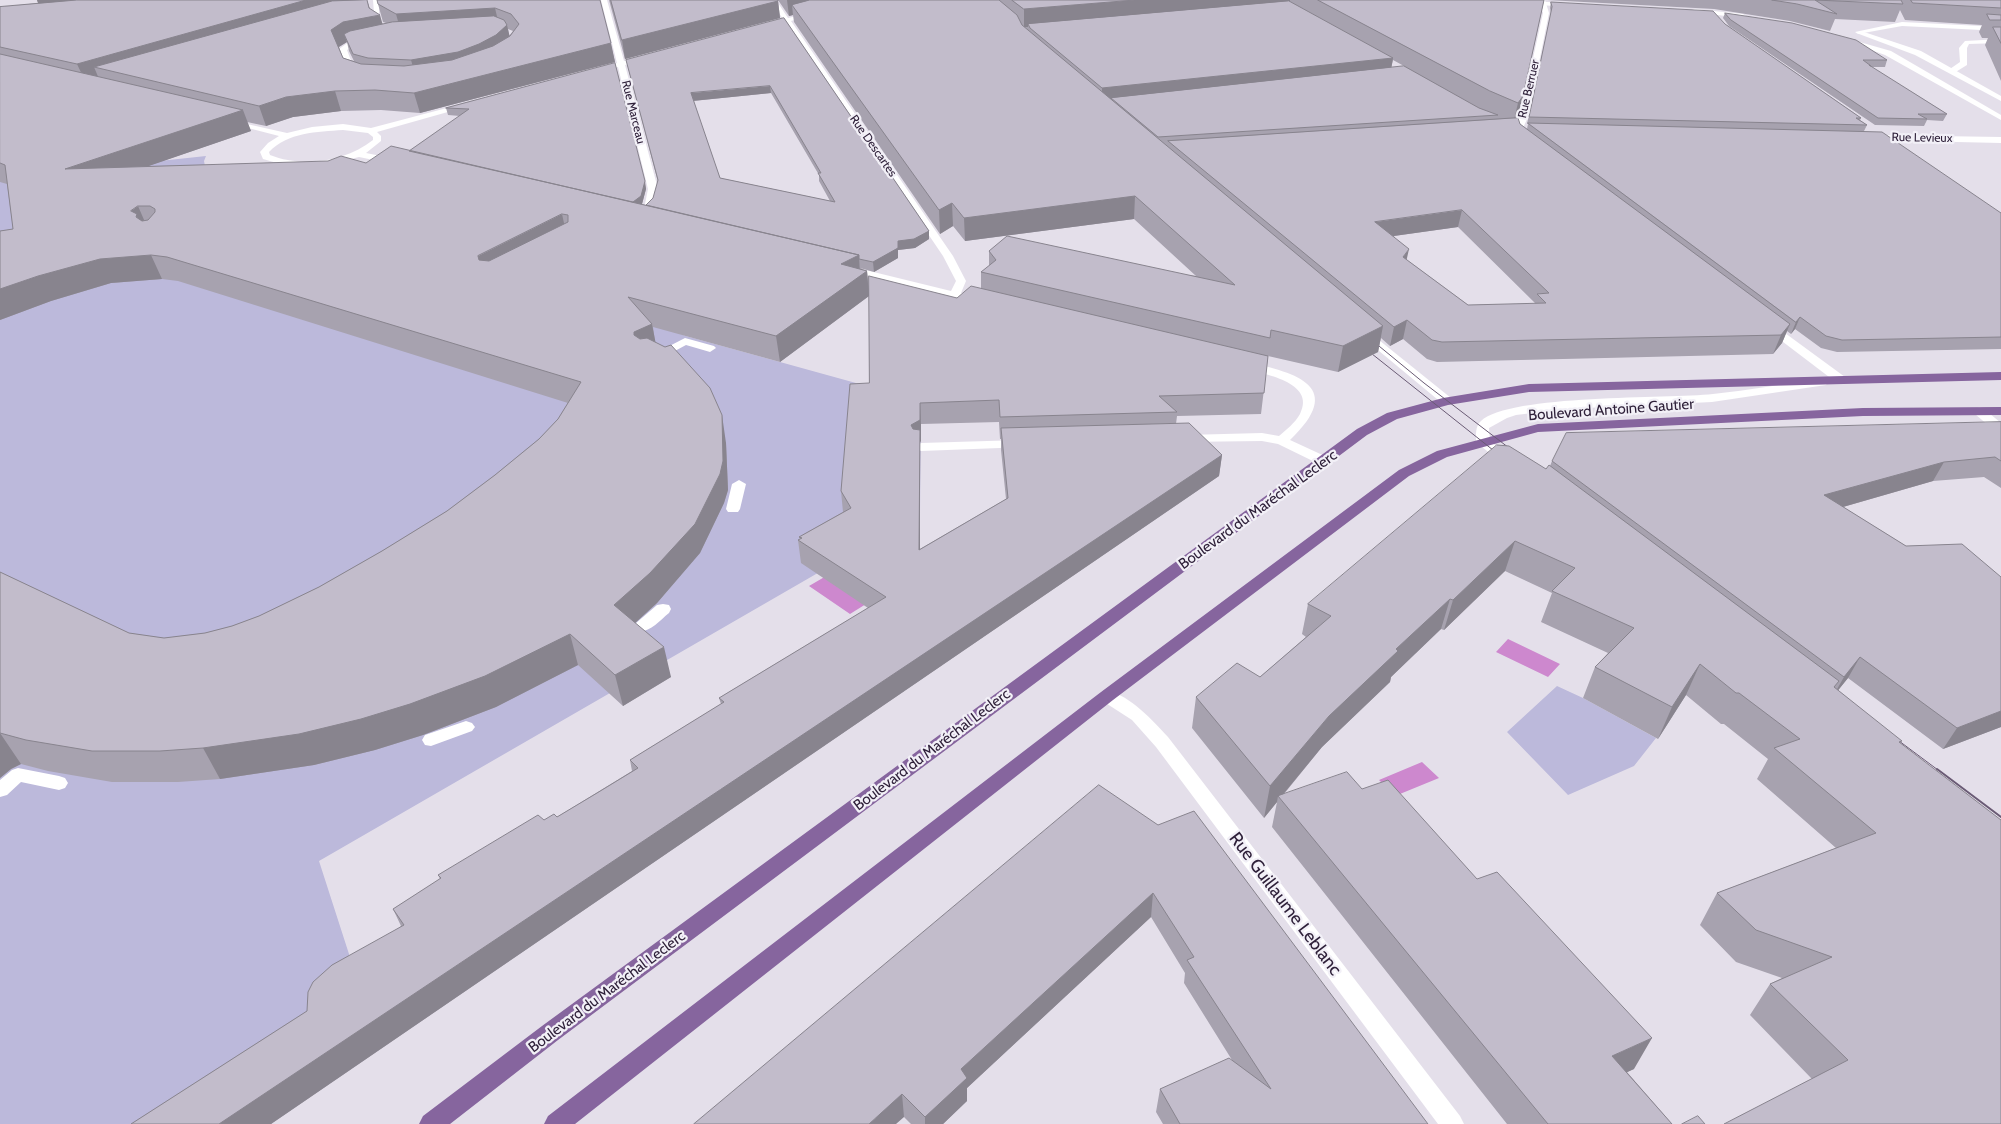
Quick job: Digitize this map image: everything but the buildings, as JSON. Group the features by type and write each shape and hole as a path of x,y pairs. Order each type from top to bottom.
{"main road":[{"name":"Boulevard Antoine Gautier","path":"1447,401 1490,392 1528,388 2001,376"},
{"name":"Boulevard du Maréchal Leclerc","path":"432,1124 574,1016 1362,432 1392,416 1447,401"},
{"name":"Boulevard Antoine Gautier","path":"1483,442 1538,428 1580,425 1862,412 2001,411"},
{"path":"556,1124 1107,696 1404,472 1435,458 1483,442"}],"street":[{"name":"Rue Marceau","path":"604,0 653,189 648,208 630,217 654,222"},
{"name":"Rue Descartes","path":"773,0 948,256 961,281 955,295"},
{"path":"368,4 379,2 377,12 378,24"},
{"path":"1513,2 1577,5"},
{"name":"Rue Berruer","path":"1535,147 1520,136 1517,128 1524,117 1546,13 1543,2"},
{"path":"1686,8 1748,14 1714,13 1686,8"},
{"path":"759,28 819,12"},
{"path":"1714,13 1716,19 1721,24"},
{"path":"1899,16 1902,24"},
{"path":"2001,29 1902,24 1854,31 1903,46 2001,99"},
{"path":"1831,34 1888,53 2001,118"},
{"path":"361,78 354,74 349,67 343,49 352,44 373,40"},
{"path":"1951,71 1964,63 1964,48 1967,42 2001,41"},
{"path":"592,72 657,55"},
{"path":"371,131 469,105"},
{"path":"218,119 288,136"},
{"path":"257,165 272,161 303,164 343,159 371,148 377,141 377,136 371,131 359,128 306,131 276,141 264,152 266,157 272,161"},
{"path":"1872,130 1903,151"},
{"name":"Rue Levieux","path":"1866,138 2001,140"},
{"path":"359,154 401,163"},
{"path":"838,267 993,304"},
{"path":"1760,319 1841,380"},
{"path":"1354,325 1447,401"},
{"path":"665,364 650,359 685,341 710,348"},
{"path":"1239,364 1277,373 1295,381 1307,392 1310,407 1303,419 1282,441"},
{"name":"Boulevard Antoine Gautier","path":"1483,442 1482,428 1486,423 1515,411 1565,405 1712,398 1841,380"},
{"path":"1979,411 2001,429"},
{"path":"1174,440 1262,437 1282,441 1324,461"},
{"path":"1483,442 1517,468"},
{"path":"921,447 1037,444"},
{"name":"Rue Guillaume Leblanc","path":"1107,696 1138,716 1162,742 1452,1124"},
{"path":"431,740 447,730 466,726"},
{"path":"0,790 24,771 59,783"}],"shaded area":[{"path":"0,146 85,169 206,156 205,166 686,336 921,401 920,514 319,861 358,982 270,1124 0,1124"},
{"path":"833,572 874,599 850,614 809,586"},
{"path":"1508,639 1560,664 1548,677 1496,652"},
{"path":"1557,686 1656,738 1634,766 1568,795 1507,732"},
{"path":"1422,762 1439,778 1395,796 1379,780"}],"tram line":[{"path":"1368,337 1424,383 1517,454"},
{"path":"1362,346 1503,458"},
{"path":"1891,735 1938,770"},
{"path":"1937,769 2001,817"}]}
